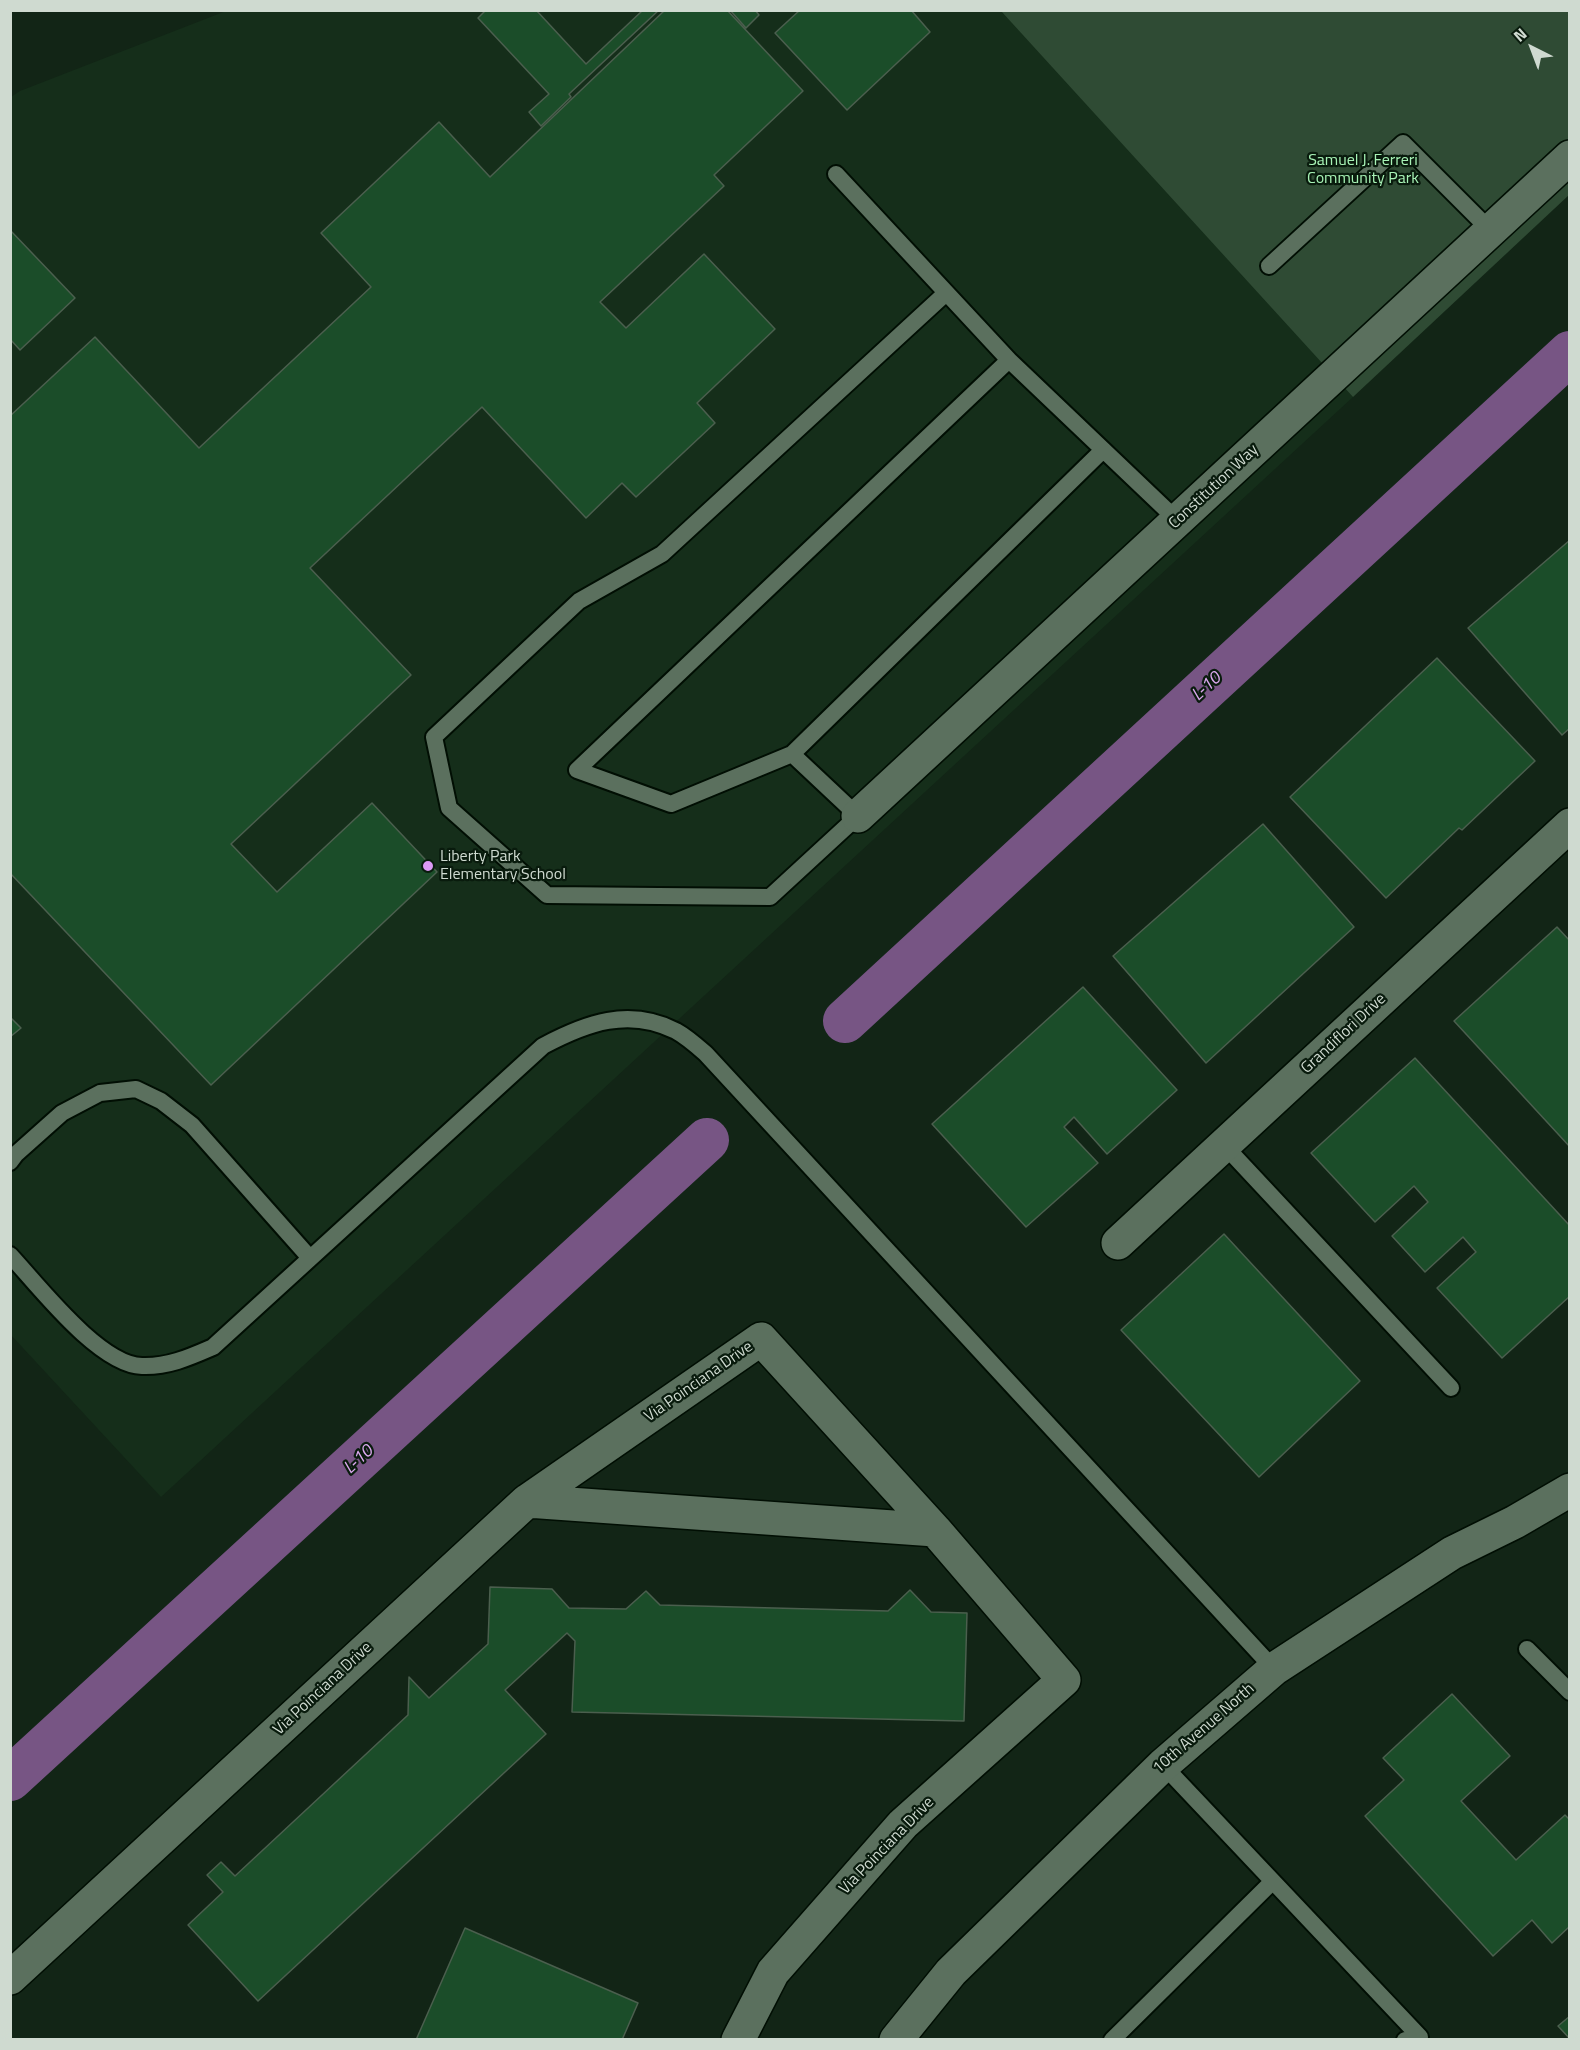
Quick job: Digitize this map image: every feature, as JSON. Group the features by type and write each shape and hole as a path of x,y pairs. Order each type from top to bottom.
{"street":[{"name":"Constitution Way","path":"858,816 1569,157"},
{"name":"Grandiflori Drive","path":"1118,1243 1566,834"},
{"name":"Via Poinciana Drive","path":"10,1978 527,1501 761,1339 935,1530 1064,1680 903,1824 772,1972 738,2040"},
{"name":"10th Avenue North","path":"896,2040 951,1972 1163,1765 1275,1669 1452,1553 1515,1522 1569,1490"},
{"path":"527,1501 935,1530"}],"lane":[{"path":"1269,266 1403,143 1490,230"},
{"path":"836,174 1009,360 1177,520"},
{"path":"792,754 858,816 770,897 547,895 449,808 434,737 579,602 662,554 946,293"},
{"path":"1009,360 577,770 671,804 792,754 1103,450"},
{"path":"10,1255 80,1332 112,1356 140,1366 177,1362 213,1347 543,1046 574,1029 607,1020 644,1021 676,1031 706,1053 1275,1669"},
{"path":"10,1162 62,1113 100,1093 136,1089 161,1101 192,1125 310,1258"},
{"path":"1224,1145 1451,1388"},
{"path":"1527,1649 1569,1692"},
{"path":"1163,1765 1420,2037 1405,2040"},
{"path":"1112,2040 1272,1882"}],"shaded area":[{"name":"Liberty Park Elementary School","path":"226,11 1001,11 1353,397 161,1497 11,1335 11,97 20,91"}],"green space":[{"name":"Samuel J. Ferreri Community Park","path":"1001,11 1569,11 1569,195 1353,397"}],"building":[{"path":"486,10 536,10 586,64 643,10 659,10 569,94 571,97 541,126 529,112 549,94 478,18"},
{"path":"665,10 727,10 803,91 714,175 724,186 600,302 626,328 704,254 775,329 697,403 715,423 636,497 622,483 586,518 482,407 310,568 411,675 231,844 277,892 372,803 437,872 211,1085 10,873 10,416 95,337 199,448 371,287 321,233 439,122 490,177"},
{"path":"730,10 755,10 759,15 746,28"},
{"path":"800,10 911,10 930,32 847,110 775,33"},
{"path":"10,230 75,298 20,350 10,339"},
{"path":"1570,540 1570,728 1562,735 1468,628"},
{"path":"1437,658 1535,761 1462,830 1459,828 1386,898 1290,797"},
{"path":"1263,824 1354,927 1206,1063 1113,956"},
{"path":"1557,927 1570,941 1570,1147 1454,1021"},
{"path":"1083,987 1177,1090 1107,1154 1074,1117 1064,1127 1098,1163 1026,1227 932,1124"},
{"path":"10,1017 21,1028 10,1037"},
{"path":"1415,1058 1570,1226 1570,1296 1502,1358 1437,1288 1476,1252 1463,1237 1425,1272 1392,1236 1428,1202 1414,1186 1375,1222 1311,1153"},
{"path":"1224,1234 1360,1381 1259,1477 1121,1330"},
{"path":"490,1587 552,1589 569,1608 626,1609 646,1591 660,1605 888,1611 910,1590 931,1612 967,1613 964,1721 572,1712 575,1641 567,1633 505,1690 546,1734 258,2001 188,1925 223,1892 207,1875 221,1862 235,1876 408,1715 409,1677 429,1698 488,1644"},
{"path":"1452,1694 1510,1756 1461,1801 1516,1860 1565,1815 1570,1820 1570,1926 1552,1943 1532,1920 1493,1956 1365,1816 1404,1780 1383,1758"},
{"path":"465,1928 638,2003 622,2040 416,2040"},
{"path":"1570,2016 1570,2039 1558,2026"}],"waterway":[{"name":"L-10","path":"845,1021 1570,353"},
{"name":"L-10","path":"10,1779 707,1140"}],"place":[{"name":"Liberty Park Elementary School","path":"428,866"}]}
